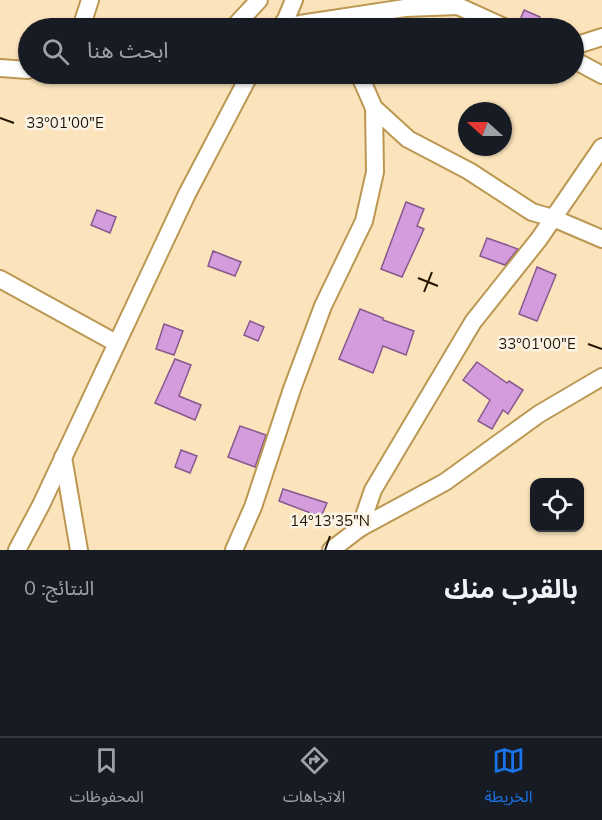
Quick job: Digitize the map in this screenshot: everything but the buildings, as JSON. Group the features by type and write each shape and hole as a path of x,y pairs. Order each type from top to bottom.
{"street":[{"path":"84,18 90,0"},
{"path":"242,18 259,0"},
{"path":"286,18 294,0"},
{"path":"362,18 405,8 452,3 484,18"},
{"path":"584,43 602,37"},
{"path":"584,66 602,75"},
{"path":"0,68 18,69"},
{"path":"17,550 41,505 187,194 245,84"},
{"path":"234,550 253,507 292,389 323,306 364,220 375,172 374,108 363,84"},
{"path":"374,108 408,139 469,171 532,212 553,218 602,239"},
{"path":"360,528 373,490 473,322 539,239 602,147"},
{"path":"0,279 116,343"},
{"path":"332,550 360,528 446,482 539,414 602,377"},
{"path":"63,458 79,550"}]}
